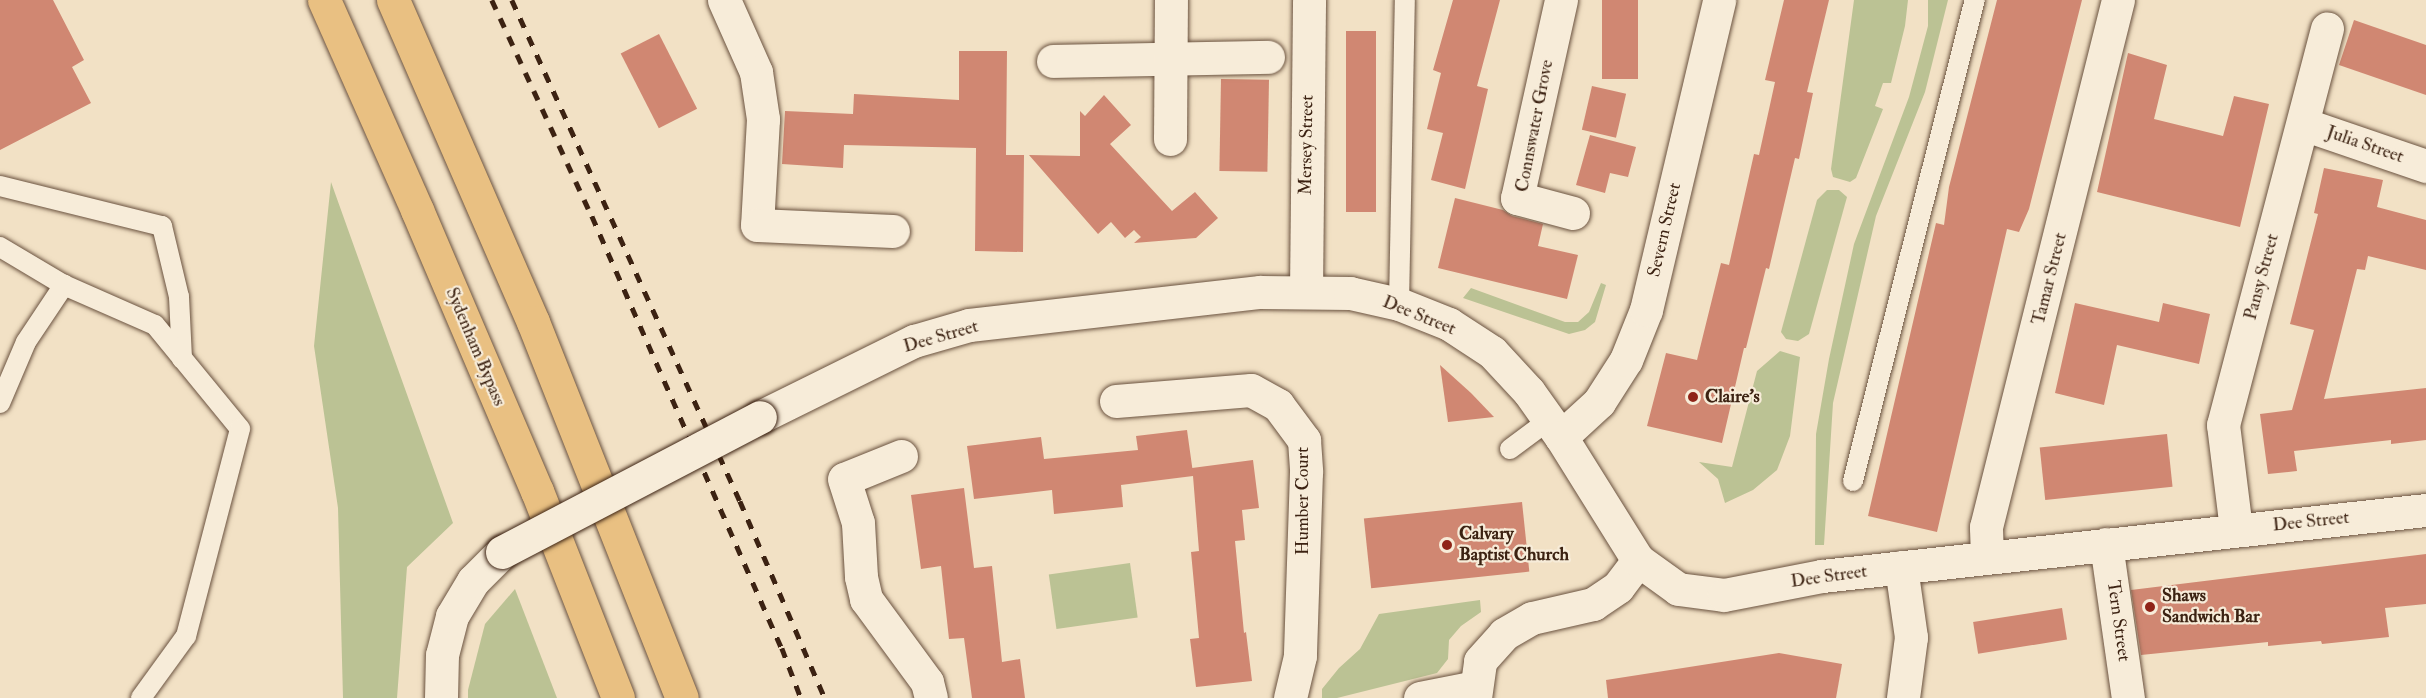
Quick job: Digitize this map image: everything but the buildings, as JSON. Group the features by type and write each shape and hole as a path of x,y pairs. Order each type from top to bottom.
{"highway":[{"name":"Sydenham Bypass","path":"324,0 537,491 618,698"},
{"path":"393,0 532,322 682,698"}],"street":[{"path":"725,0 756,72 763,119 757,225 892,231"},
{"path":"1170,139 1171,0"},
{"name":"Mersey Street","path":"1306,291 1308,0"},
{"name":"Connswater Grove","path":"1561,0 1517,198 1573,213"},
{"name":"Severn Street","path":"1555,428 1599,402 1626,360 1646,310 1719,0"},
{"name":"Tamar Street","path":"1987,557 1986,528 2118,0"},
{"name":"Pansy Street","path":"2236,529 2223,425 2327,28"},
{"path":"1053,61 1268,57"},
{"name":"Julia Street","path":"2303,124 2426,166"},
{"name":"Dee Street","path":"441,698 442,655 452,616 473,581 502,552 760,417 914,341 969,325 1260,292 1350,293 1400,304 1449,324 1492,352 1529,392 1555,428 1638,560 1678,590 1724,595 1822,576 2426,510"},
{"name":"Humber Court","path":"1116,401 1251,390 1278,405 1304,440 1306,472 1300,656 1290,698"},
{"path":"901,456 844,479 858,523 861,577 866,599 927,682 931,698"},
{"name":"Tern Street","path":"2106,544 2128,698"},
{"path":"1420,698 1475,692 1480,661 1504,633 1532,618 1593,604 1618,587 1638,560"},
{"path":"1901,567 1911,637 1903,698"}],"lane":[{"path":"1400,304 1404,0"},
{"path":"1853,481 1975,0"},
{"path":"0,186 162,226 179,297 182,359"},
{"path":"0,248 64,285 155,325 240,429 186,636 141,698"},
{"path":"0,403 26,342 64,285"},
{"path":"1510,449 1555,428"}],"green space":[{"path":"1854,0 1908,0 1905,26 1891,83 1883,83 1875,106 1883,109 1856,178 1850,182 1833,177 1831,169"},
{"path":"1928,0 1948,0 1925,92 1876,216 1833,403 1824,545 1815,545 1816,434 1829,359 1854,244 1909,97 1928,26"},
{"path":"331,182 453,523 407,567 397,698 343,698 338,508 314,346"},
{"path":"1827,190 1839,190 1847,197 1809,334 1798,341 1786,339 1781,332 1817,200"},
{"path":"1601,283 1606,285 1595,322 1585,330 1569,334 1463,298 1471,288 1565,322 1578,322 1589,312"},
{"path":"1780,351 1800,357 1790,436 1777,470 1753,490 1725,503 1718,479 1699,462 1732,467 1757,371"},
{"path":"1130,563 1138,617 1056,629 1049,574"},
{"path":"515,589 557,698 468,698 485,624"},
{"path":"1480,600 1481,612 1461,626 1449,640 1448,659 1437,673 1337,698 1322,698 1322,689 1339,668 1360,649 1379,614"}],"railway":[{"path":"492,0 592,216 782,648 801,698"},
{"path":"512,0 740,501 825,698"}],"place":[{"name":"Claire's","path":"1693,397"},
{"name":"Calvary Baptist Church","path":"1447,545"},
{"name":"Shaws Sandwich Bar","path":"2150,607"}]}
